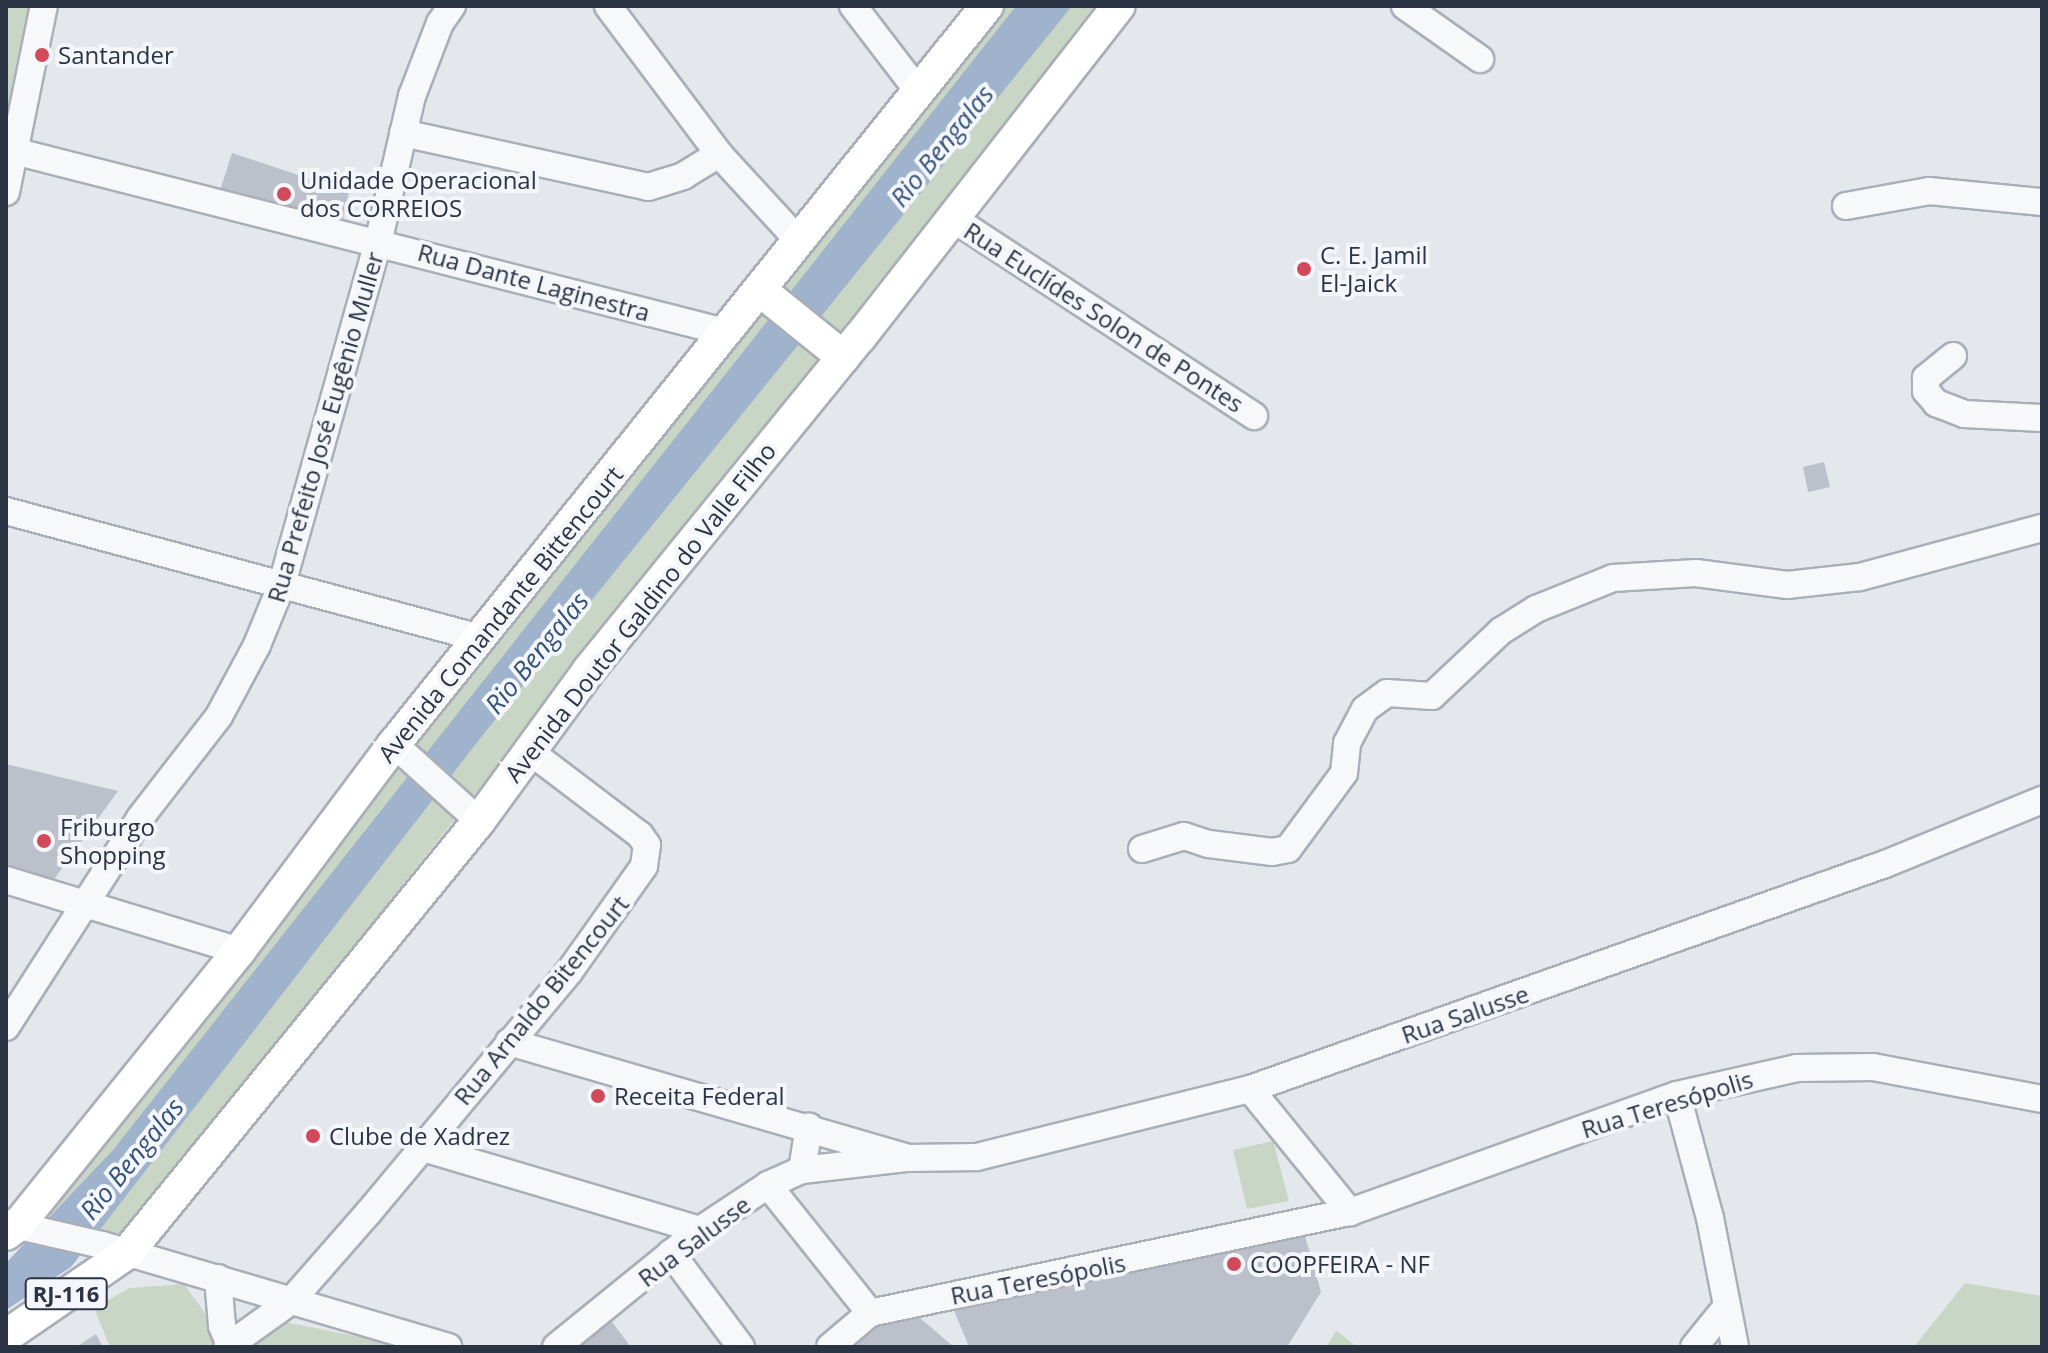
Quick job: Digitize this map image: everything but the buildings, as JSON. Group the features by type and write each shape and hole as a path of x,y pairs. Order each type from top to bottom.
{"main road":[{"name":"Avenida Comandante Bittencourt","path":"17,1228 239,951 394,744 725,332 766,295 799,241 987,6"},
{"name":"Avenida Doutor Galdino do Valle Filho","path":"114,1249 479,821 528,750 834,351 954,219 1119,6"},
{"path":"766,295 834,351"},
{"name":"RJ-116","path":"6,1336 114,1249"}],"street":[{"path":"6,192 44,6"},
{"name":"Rua Prefeito José Eugênio Muller","path":"6,1027 84,901 219,716 282,584 378,243 403,133 425,57 452,6"},
{"path":"608,6 719,154 799,241"},
{"path":"853,6 919,92"},
{"path":"1405,6 1480,59"},
{"path":"403,133 648,187 683,176 719,154"},
{"name":"Rua Dante Laginestra","path":"12,151 725,332"},
{"path":"1846,206 1929,191 2042,202"},
{"name":"Rua Euclídes Solon de Pontes","path":"954,219 1254,416"},
{"path":"1953,356 1926,378 1926,391 1936,403 1964,414 2042,418"},
{"path":"6,511 481,638"},
{"path":"1142,849 1184,836 1209,844 1288,849 1344,773 1347,743 1365,709 1387,693 1432,696 1501,631 1536,609 1613,578 1696,573 1787,585 1860,577 2042,528"},
{"path":"394,744 479,821"},
{"name":"Rua Arnaldo Bitencourt","path":"228,1346 291,1301 423,1148 624,899 648,856 640,835 528,750"},
{"name":"Rua Salusse","path":"556,1347 700,1230 768,1185 802,1170 908,1158 955,1161 999,1153 1250,1089 1885,864 2042,800"},
{"path":"2009,814 2042,815"},
{"path":"6,880 84,901 239,951"},
{"path":"509,1042 908,1158"},
{"name":"Rua Teresópolis","path":"830,1347 870,1313 1350,1212 1677,1095 1797,1068 1873,1067 2042,1099"},
{"path":"1250,1089 1350,1212"},
{"path":"1677,1095 1710,1218 1724,1310 1735,1347"},
{"path":"802,1170 809,1127"},
{"path":"423,1148 700,1230"},
{"path":"768,1185 870,1313"},
{"path":"17,1228 114,1249 448,1347"},
{"path":"671,1253 741,1347"},
{"path":"218,1278 222,1326 228,1346"},
{"path":"1694,1347 1724,1310"}],"green space":[{"path":"6,6 45,6 6,192"},
{"path":"999,6 1096,6 816,367 122,1236 43,1213"},
{"path":"1273,1141 1289,1201 1247,1209 1233,1150"},
{"path":"1965,1283 2042,1296 2042,1347 1914,1347"},
{"path":"184,1284 210,1320 219,1347 110,1347 94,1308 130,1288"},
{"path":"275,1320 410,1347 229,1347"},
{"path":"1337,1331 1357,1347 1326,1347"}],"water":[{"name":"Rio Bengalas","path":"1016,6 1072,6 482,736 71,1267 6,1310 6,1263 113,1150"}],"place":[{"name":"Santander","path":"42,55"},
{"name":"Unidade Operacional dos CORREIOS","path":"284,194"},
{"name":"C. E. Jamil El-Jaick","path":"1304,269"},
{"name":"Friburgo Shopping","path":"44,841"},
{"name":"Receita Federal","path":"598,1096"},
{"name":"Clube de Xadrez","path":"313,1136"},
{"name":"COOPFEIRA - NF","path":"1234,1264"}]}
